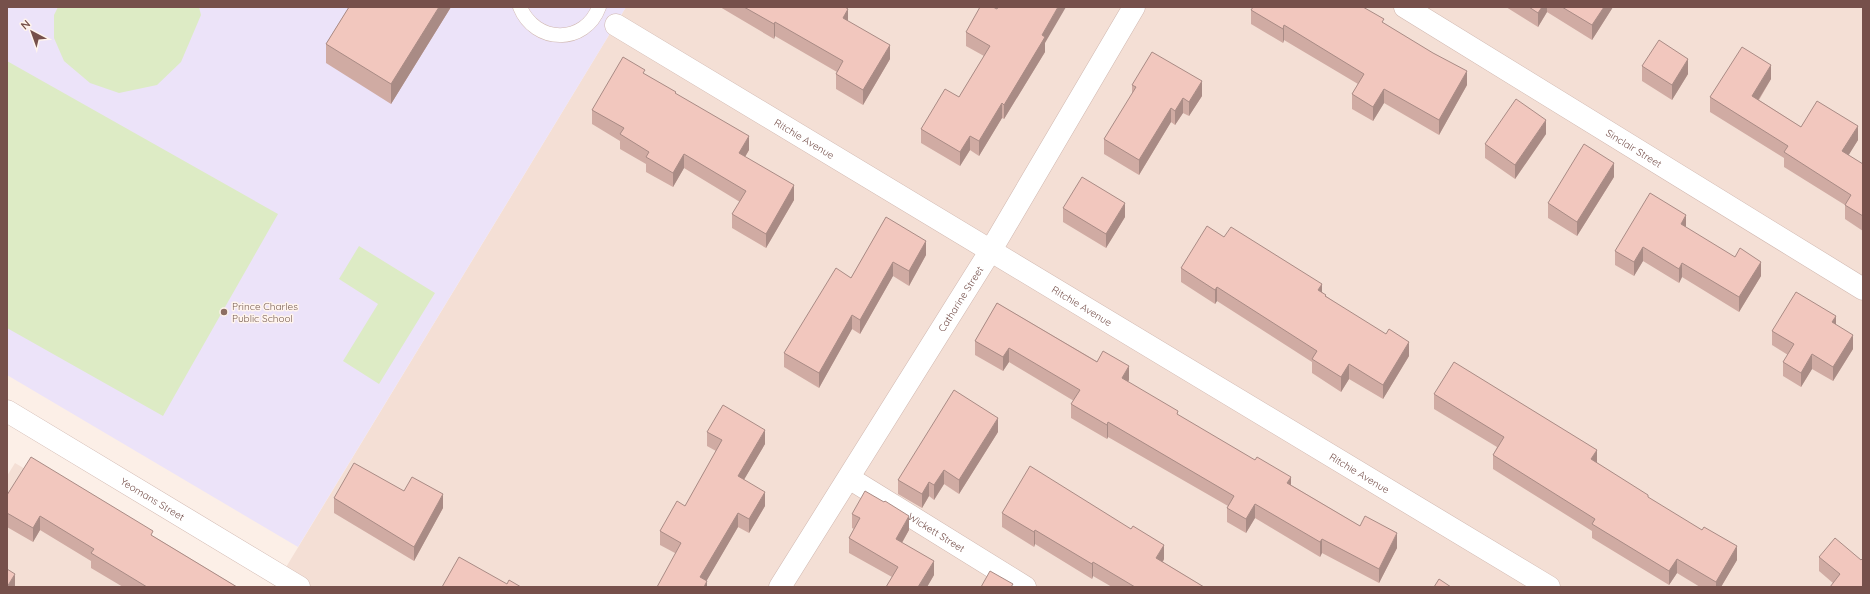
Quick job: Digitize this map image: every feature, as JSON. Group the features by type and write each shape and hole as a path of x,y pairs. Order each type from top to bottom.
{"street":[{"name":"Catharine Street","path":"780,587 991,250 1134,7"},
{"name":"Sinclair Street","path":"1405,7 1863,289"},
{"name":"Ritchie Avenue","path":"616,25 1549,587"},
{"name":"Yeomans Street","path":"8,416 299,587"},
{"name":"Wickett Street","path":"849,478 1025,587"}],"lane":[{"path":"520,7 526,19 535,28 548,34 562,36 576,33 588,25 598,10 616,25"}],"shaded area":[{"name":"Prince Charles Public School","path":"7,7 626,7 298,547 7,375"},
{"path":"626,7 1863,7 1863,587 274,587"},
{"path":"15,463 225,587 7,587 7,476"}],"green space":[{"path":"58,7 199,7 201,15 181,62 157,85 119,93 90,83 64,61 54,38 54,15"},
{"path":"7,61 278,214 163,416 7,328"},
{"path":"359,246 435,293 379,384 343,361 378,304 339,279"}],"building":[{"path":"349,7 439,7 391,84 326,44"},
{"path":"744,7 845,7 848,9 843,18 890,45 863,90 836,74 843,61 775,22 774,24"},
{"path":"980,7 993,7 997,9 998,7 1058,7 1042,35 1045,37 1004,105 1002,103 979,141 970,136 960,152 921,129 945,89 959,97 990,46 966,32"},
{"path":"1253,7 1363,7 1384,19 1382,22 1433,53 1467,71 1439,120 1384,89 1373,107 1352,94 1364,74 1284,25 1283,29 1251,10"},
{"path":"1529,7 1542,7 1538,13"},
{"path":"1562,7 1604,7 1592,25"},
{"path":"1659,40 1688,59 1672,85 1642,66"},
{"path":"1742,47 1771,65 1752,96 1801,127 1817,101 1858,126 1842,151 1863,164 1863,216 1845,205 1851,195 1784,152 1788,146 1710,97"},
{"path":"1152,52 1202,81 1189,102 1183,98 1175,111 1171,108 1139,160 1104,139 1136,87 1132,85"},
{"path":"623,57 645,70 643,73 749,136 739,153 794,185 766,234 732,214 746,191 684,154 673,173 646,157 649,152 620,134 624,128 592,110"},
{"path":"1516,99 1546,120 1515,165 1485,144"},
{"path":"1584,144 1614,163 1577,222 1548,203"},
{"path":"1082,177 1125,203 1106,234 1063,208"},
{"path":"1650,193 1686,215 1681,224 1735,257 1740,248 1761,262 1739,297 1682,263 1679,269 1643,247 1634,262 1615,251"},
{"path":"886,217 926,241 909,271 893,262 860,320 852,315 819,373 784,353 836,268 851,278"},
{"path":"1207,226 1224,237 1231,227 1322,284 1318,290 1326,295 1325,296 1386,334 1389,329 1409,342 1383,385 1349,364 1341,377 1312,359 1317,351 1217,287 1215,290 1181,268"},
{"path":"1796,292 1836,316 1832,322 1853,335 1833,367 1812,354 1801,373 1783,362 1794,344 1772,331"},
{"path":"997,303 1097,362 1103,351 1129,366 1122,378 1178,411 1177,414 1255,460 1257,457 1291,477 1287,483 1360,526 1365,516 1397,533 1379,569 1322,539 1320,542 1255,504 1246,519 1227,508 1234,496 1108,422 1107,425 1071,404 1080,390 1009,348 1003,357 975,341"},
{"path":"1454,362 1597,450 1591,459 1648,495 1648,497 1702,530 1704,527 1737,546 1716,582 1677,559 1669,571 1592,524 1595,519 1493,455 1504,437 1434,394"},
{"path":"954,390 998,418 959,480 944,470 934,485 929,482 922,494 898,480"},
{"path":"723,405 765,430 738,476 765,492 749,519 738,513 700,577 707,581 704,587 657,587 681,543 660,531 677,501 685,506 722,440 707,432"},
{"path":"31,457 153,531 151,535 237,587 147,587 91,553 94,549 40,516 33,528 7,513 7,495"},
{"path":"354,463 404,491 412,477 443,494 414,547 334,498"},
{"path":"1030,466 1131,529 1133,526 1164,545 1156,558 1204,587 1135,587 1093,562 1092,564 1035,530 1034,532 1002,513"},
{"path":"865,491 909,516 896,539 934,561 918,587 886,587 898,567 849,538 860,518 852,514"},
{"path":"1835,538 1861,560 1863,558 1863,587 1830,587 1840,574 1819,557"},
{"path":"459,557 507,584 509,580 521,587 442,587"},
{"path":"7,569 15,574 7,587"},
{"path":"990,571 1013,584 1011,587 981,587"},
{"path":"1439,579 1451,587 1434,587"}],"place":[{"name":"Prince Charles Public School","path":"224,312"}]}
